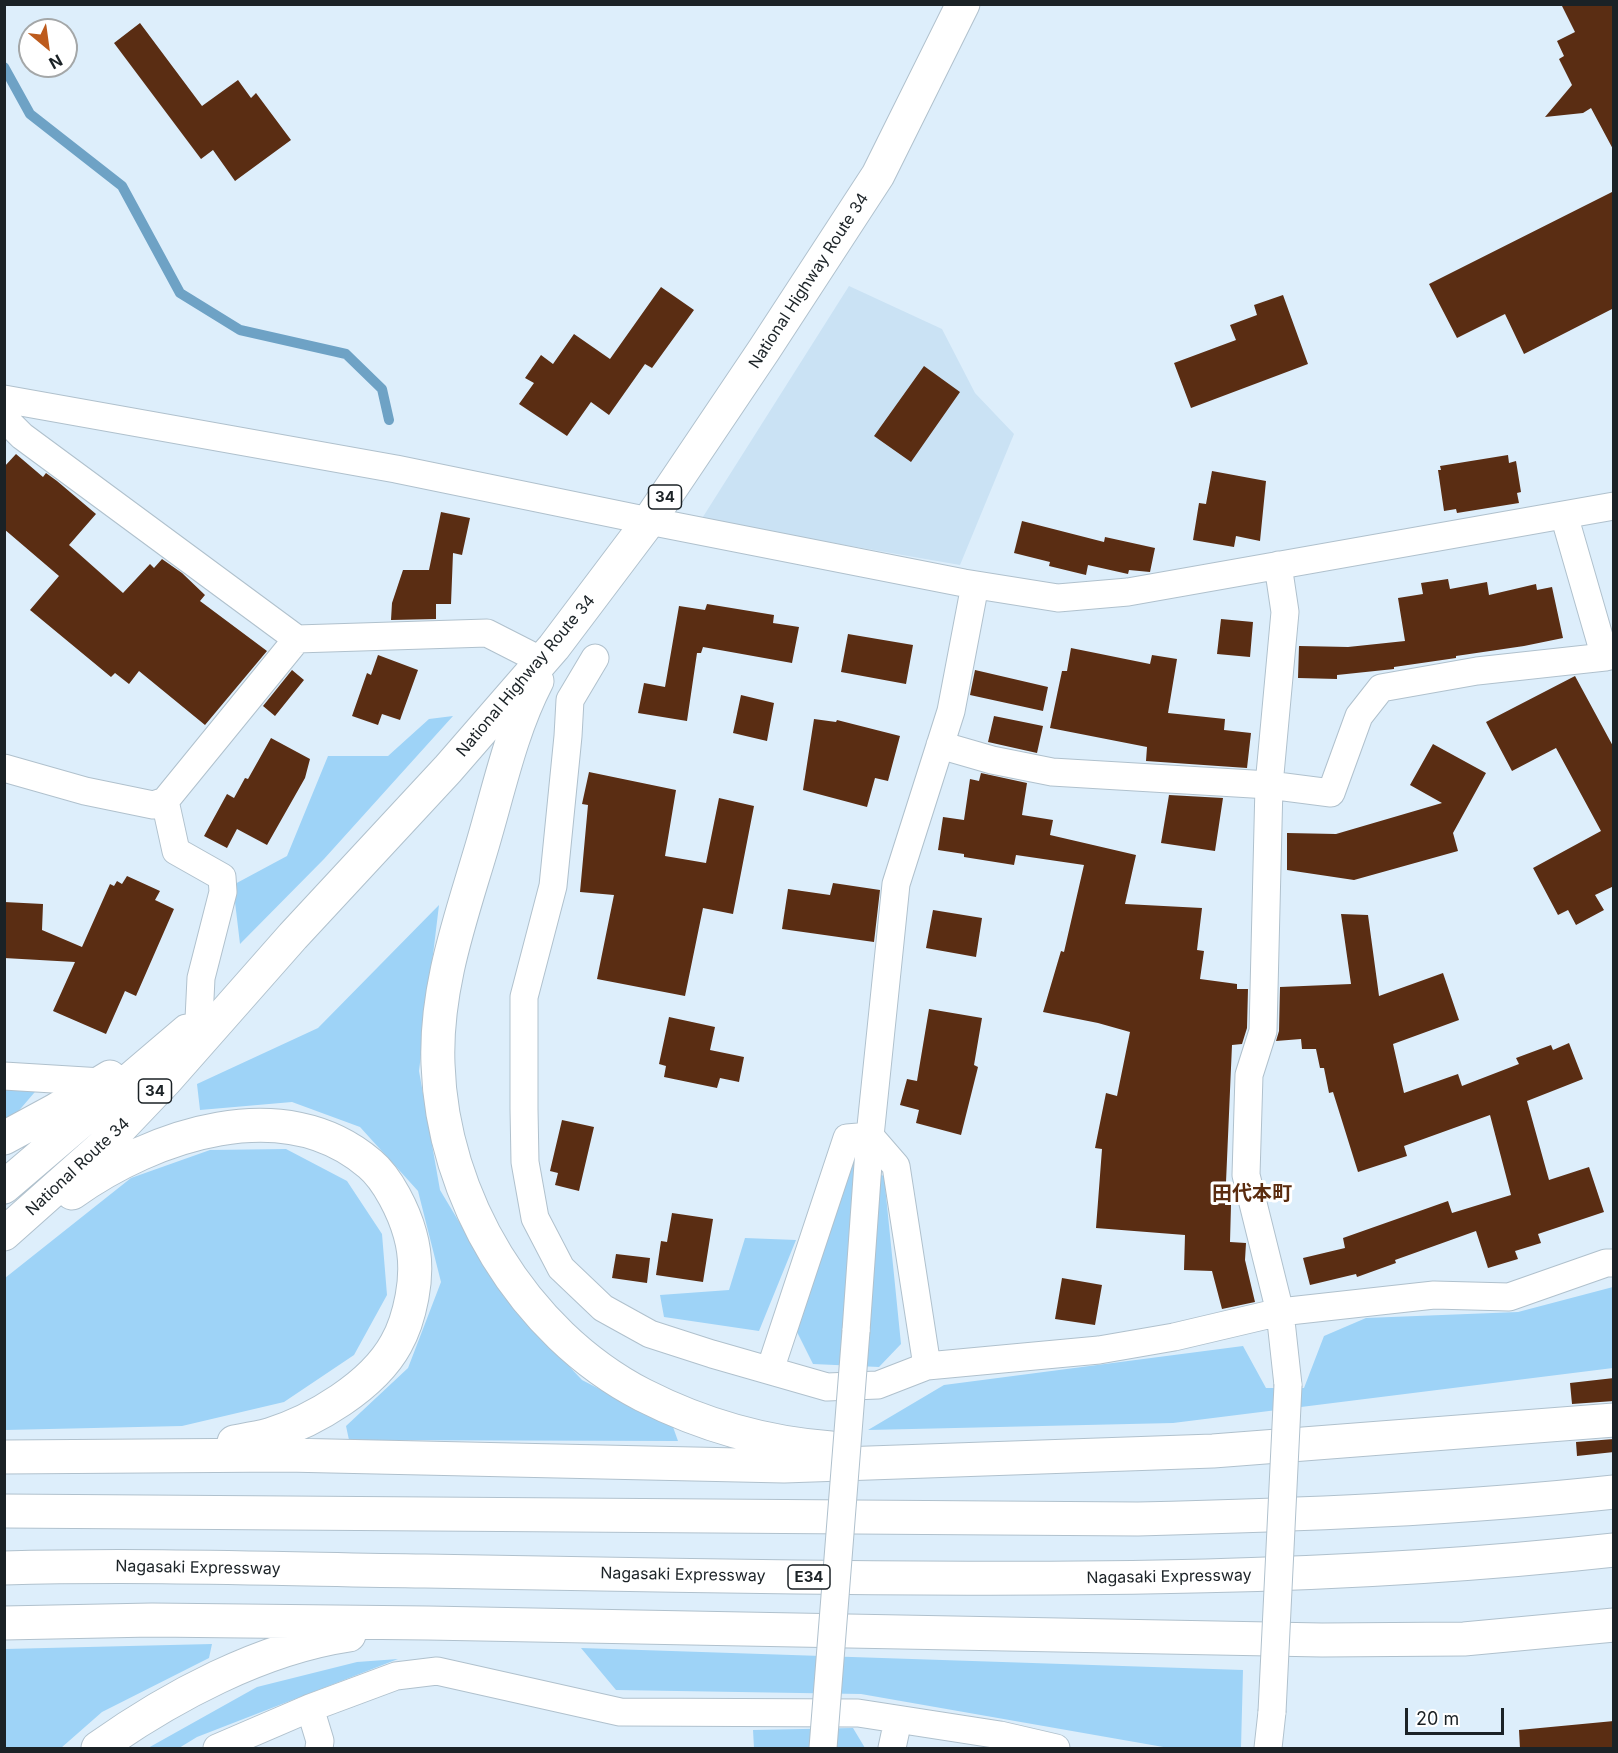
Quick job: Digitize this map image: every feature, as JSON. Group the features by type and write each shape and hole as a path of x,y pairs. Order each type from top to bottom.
{"highway":[{"name":"National Highway Route 34","path":"4,1187 293,936 448,769 548,654 648,521 764,350 878,175 963,4"},
{"path":"548,654 527,700 512,743 453,943 441,1002 438,1063 443,1118 456,1169 475,1214 499,1259 530,1302 567,1341 602,1369 642,1394 686,1414 741,1434 810,1446 952,1459"},
{"name":"National Route 34","path":"4,1234 104,1145 166,1080 293,936"},
{"path":"4,1138 102,1082 194,1024"},
{"path":"4,1243 83,1185 129,1160 167,1143 203,1131 241,1125 278,1125 312,1133 344,1146 371,1165 391,1191 406,1221 414,1249 415,1283 408,1315 396,1345 374,1374 344,1398 311,1418 270,1435 219,1445 107,1455"},
{"path":"4,1457 286,1455 784,1466 1214,1451 1614,1420"},
{"path":"4,1511 1138,1519 1414,1510 1614,1492"},
{"name":"Nagasaki Expressway","path":"4,1568 182,1567 988,1579 1127,1578 1296,1574 1417,1568 1614,1551"},
{"path":"4,1623 152,1620 428,1623 1322,1640 1464,1639 1614,1625"},
{"path":"98,1749 129,1726 183,1696 246,1666 289,1649 338,1636 428,1623"}],"street":[{"path":"4,399 396,469 975,585 1058,598 1128,592 1614,506"},
{"path":"4,418 22,436 297,639 487,633 548,654"},
{"path":"940,745 992,760 1053,772 1269,786 1331,793 1359,716 1381,688 1477,671 1609,656 1564,515"},
{"path":"1268,1749 1272,1712 1288,1385 1280,1312 1246,1175 1249,1075 1263,1031 1269,786 1285,612 1278,565"},
{"path":"823,1749 870,1136 896,884 951,711 975,585"},
{"path":"4,768 96,794 153,805 165,801 297,639"},
{"path":"595,658 570,700 553,886 524,997 525,1162 535,1218 561,1268 603,1308 650,1334 827,1387 878,1385 927,1366 1099,1350 1174,1337 1280,1312 1434,1295 1509,1297 1606,1263 1614,1263"},
{"path":"165,801 176,851 222,877 223,892 201,978 194,1024"},
{"path":"4,1076 102,1082"},
{"path":"770,1370 847,1138 870,1136"},
{"path":"870,1136 896,1166 927,1366"},
{"path":"218,1749 310,1708 396,1676 437,1671 620,1712 858,1713 1000,1735 1056,1749"},
{"path":"310,1708 320,1741 319,1749"},
{"path":"892,1749 897,1720"}],"shaded area":[{"path":"849,286 942,329 975,393 1014,434 960,565 701,520"},
{"path":"453,716 324,859 240,944 233,885 287,856 328,756 388,756 429,719"},
{"path":"439,905 419,1071 440,1190 504,1297 582,1380 673,1427 678,1441 349,1440 346,1426 408,1368 441,1282 418,1191 360,1127 292,1102 200,1110 197,1084 318,1028"},
{"path":"5,1085 40,1086 5,1124"},
{"path":"286,1149 347,1181 382,1234 387,1295 354,1355 284,1402 182,1426 5,1430 5,1278 131,1178 210,1150"},
{"path":"853,1164 884,1176 901,1344 879,1367 813,1364 796,1330"},
{"path":"745,1238 796,1240 759,1331 664,1317 660,1295 729,1290"},
{"path":"1613,1287 1613,1368 1173,1423 868,1430 944,1385 1243,1346 1266,1388 1304,1388 1324,1336 1366,1318 1518,1312"},
{"path":"212,1644 209,1658 102,1712 61,1748 5,1748 5,1649"},
{"path":"581,1648 1243,1670 1241,1748 1169,1748 861,1694 616,1690"},
{"path":"398,1659 197,1737 179,1748 148,1748 257,1687 357,1662"},
{"path":"853,1728 865,1748 754,1748 753,1730"}],"building":[{"path":"1561,4 1614,4 1614,151 1591,108 1583,113 1545,117 1572,85 1559,59 1564,56 1557,41 1575,32"},
{"path":"140,23 202,106 238,80 251,98 256,93 291,140 235,181 213,150 201,159 114,43"},
{"path":"1614,191 1614,308 1524,354 1505,314 1457,338 1429,284"},
{"path":"661,287 694,310 652,368 645,364 609,415 591,402 567,436 519,404 534,383 525,378 541,355 553,364 574,334 610,359"},
{"path":"1283,295 1308,364 1191,408 1174,363 1236,340 1230,325 1257,315 1254,305"},
{"path":"924,366 960,392 911,462 874,436"},
{"path":"16,454 43,477 46,473 57,481 96,514 69,545 123,593 150,564 154,568 162,559 182,573 205,595 200,601 267,651 205,725 139,671 129,684 115,673 111,677 30,610 59,576 4,529 4,467"},
{"path":"1508,455 1509,463 1516,461 1521,492 1517,493 1519,503 1457,513 1456,509 1444,511 1438,470 1441,470 1440,466"},
{"path":"1212,471 1266,481 1260,541 1236,536 1234,547 1193,540 1199,503 1206,504"},
{"path":"441,512 470,518 462,555 453,553 451,604 436,604 436,619 391,620 392,603 403,570 429,570"},
{"path":"1022,521 1104,542 1105,537 1155,548 1150,572 1129,570 1128,574 1088,565 1086,575 1049,566 1050,562 1014,553"},
{"path":"1448,579 1450,589 1487,582 1489,595 1536,584 1537,590 1552,587 1563,638 1394,667 1394,669 1337,675 1337,679 1298,678 1299,646 1348,647 1405,641 1398,598 1423,594 1421,583"},
{"path":"707,604 774,615 773,623 799,627 792,663 703,647 701,653 697,653 687,721 638,713 644,683 665,687 679,606 705,610"},
{"path":"1221,619 1253,622 1250,657 1217,654"},
{"path":"848,634 913,645 906,684 841,672"},
{"path":"1071,648 1150,664 1152,655 1177,659 1168,713 1225,719 1224,730 1251,733 1247,768 1146,761 1147,747 1050,728 1062,671 1067,671"},
{"path":"378,655 418,670 400,720 382,714 378,725 352,716 367,673 371,675"},
{"path":"292,670 304,680 275,716 263,706"},
{"path":"975,670 1048,687 1043,711 970,695"},
{"path":"1575,676 1614,748 1614,886 1595,895 1604,910 1576,925 1568,910 1558,915 1533,868 1601,831 1556,748 1512,771 1486,722"},
{"path":"741,695 774,703 767,741 733,733"},
{"path":"994,716 1043,726 1037,753 988,742"},
{"path":"814,719 836,722 837,720 900,736 888,781 875,778 867,807 803,790"},
{"path":"271,738 310,759 305,778 267,845 237,829 227,848 204,836 227,794 234,798 245,778 248,779"},
{"path":"1433,744 1486,773 1453,833 1458,851 1354,880 1287,870 1287,833 1336,834 1442,803 1410,785"},
{"path":"589,772 676,790 665,856 706,863 719,798 754,806 733,914 703,908 685,996 597,979 614,895 580,892 588,805 582,804"},
{"path":"981,773 1027,783 1022,815 1053,820 1050,835 1136,855 1125,904 1202,908 1197,950 1204,951 1200,979 1237,984 1237,989 1248,989 1247,1028 1242,1044 1232,1045 1225,1205 1231,1205 1230,1242 1246,1243 1245,1260 1255,1302 1222,1309 1212,1271 1184,1270 1185,1235 1096,1228 1102,1149 1095,1148 1106,1093 1117,1096 1130,1032 1043,1012 1061,951 1064,952 1084,865 1016,855 1014,865 964,857 964,854 938,850 943,817 964,820 970,779 979,781"},
{"path":"1169,795 1223,798 1215,851 1161,843"},
{"path":"127,876 160,891 155,900 174,909 136,996 125,991 106,1034 53,1011 75,962 4,958 4,902 43,904 42,930 82,947 110,884 114,886 117,881 122,884"},
{"path":"833,883 880,890 874,942 782,929 788,889 830,895"},
{"path":"933,910 982,918 976,957 926,948"},
{"path":"1341,914 1368,915 1379,996 1443,973 1459,1020 1393,1044 1404,1093 1458,1074 1462,1086 1519,1064 1516,1058 1551,1045 1553,1050 1569,1043 1583,1079 1527,1101 1549,1180 1589,1167 1604,1212 1538,1234 1541,1243 1515,1251 1518,1259 1488,1268 1476,1231 1395,1260 1396,1263 1357,1277 1356,1274 1310,1285 1303,1258 1345,1248 1343,1238 1448,1201 1452,1213 1511,1195 1490,1115 1404,1146 1407,1156 1358,1172 1333,1092 1329,1093 1324,1068 1320,1068 1316,1049 1302,1049 1301,1039 1276,1041 1279,1031 1280,987 1351,984"},
{"path":"929,1009 982,1018 974,1065 978,1067 961,1135 916,1123 919,1110 900,1105 907,1079 917,1081"},
{"path":"669,1017 715,1027 710,1050 744,1057 739,1082 720,1078 717,1088 664,1077 666,1066 659,1064"},
{"path":"562,1120 594,1127 579,1191 555,1185 558,1173 550,1171"},
{"path":"672,1213 713,1219 703,1282 656,1275 661,1241 667,1242"},
{"path":"616,1254 650,1258 647,1283 612,1278"},
{"path":"1062,1278 1102,1285 1095,1325 1055,1319"},
{"path":"1614,1378 1614,1401 1572,1404 1570,1383"},
{"path":"1614,1439 1614,1452 1577,1456 1576,1442"},
{"path":"1614,1721 1614,1749 1520,1749 1519,1730"}],"waterway":[{"path":"4,67 30,114 122,186 180,293 240,330 346,354 382,389 389,420"}],"district":[{"name":"田代本町","path":"1252,1194"}]}
